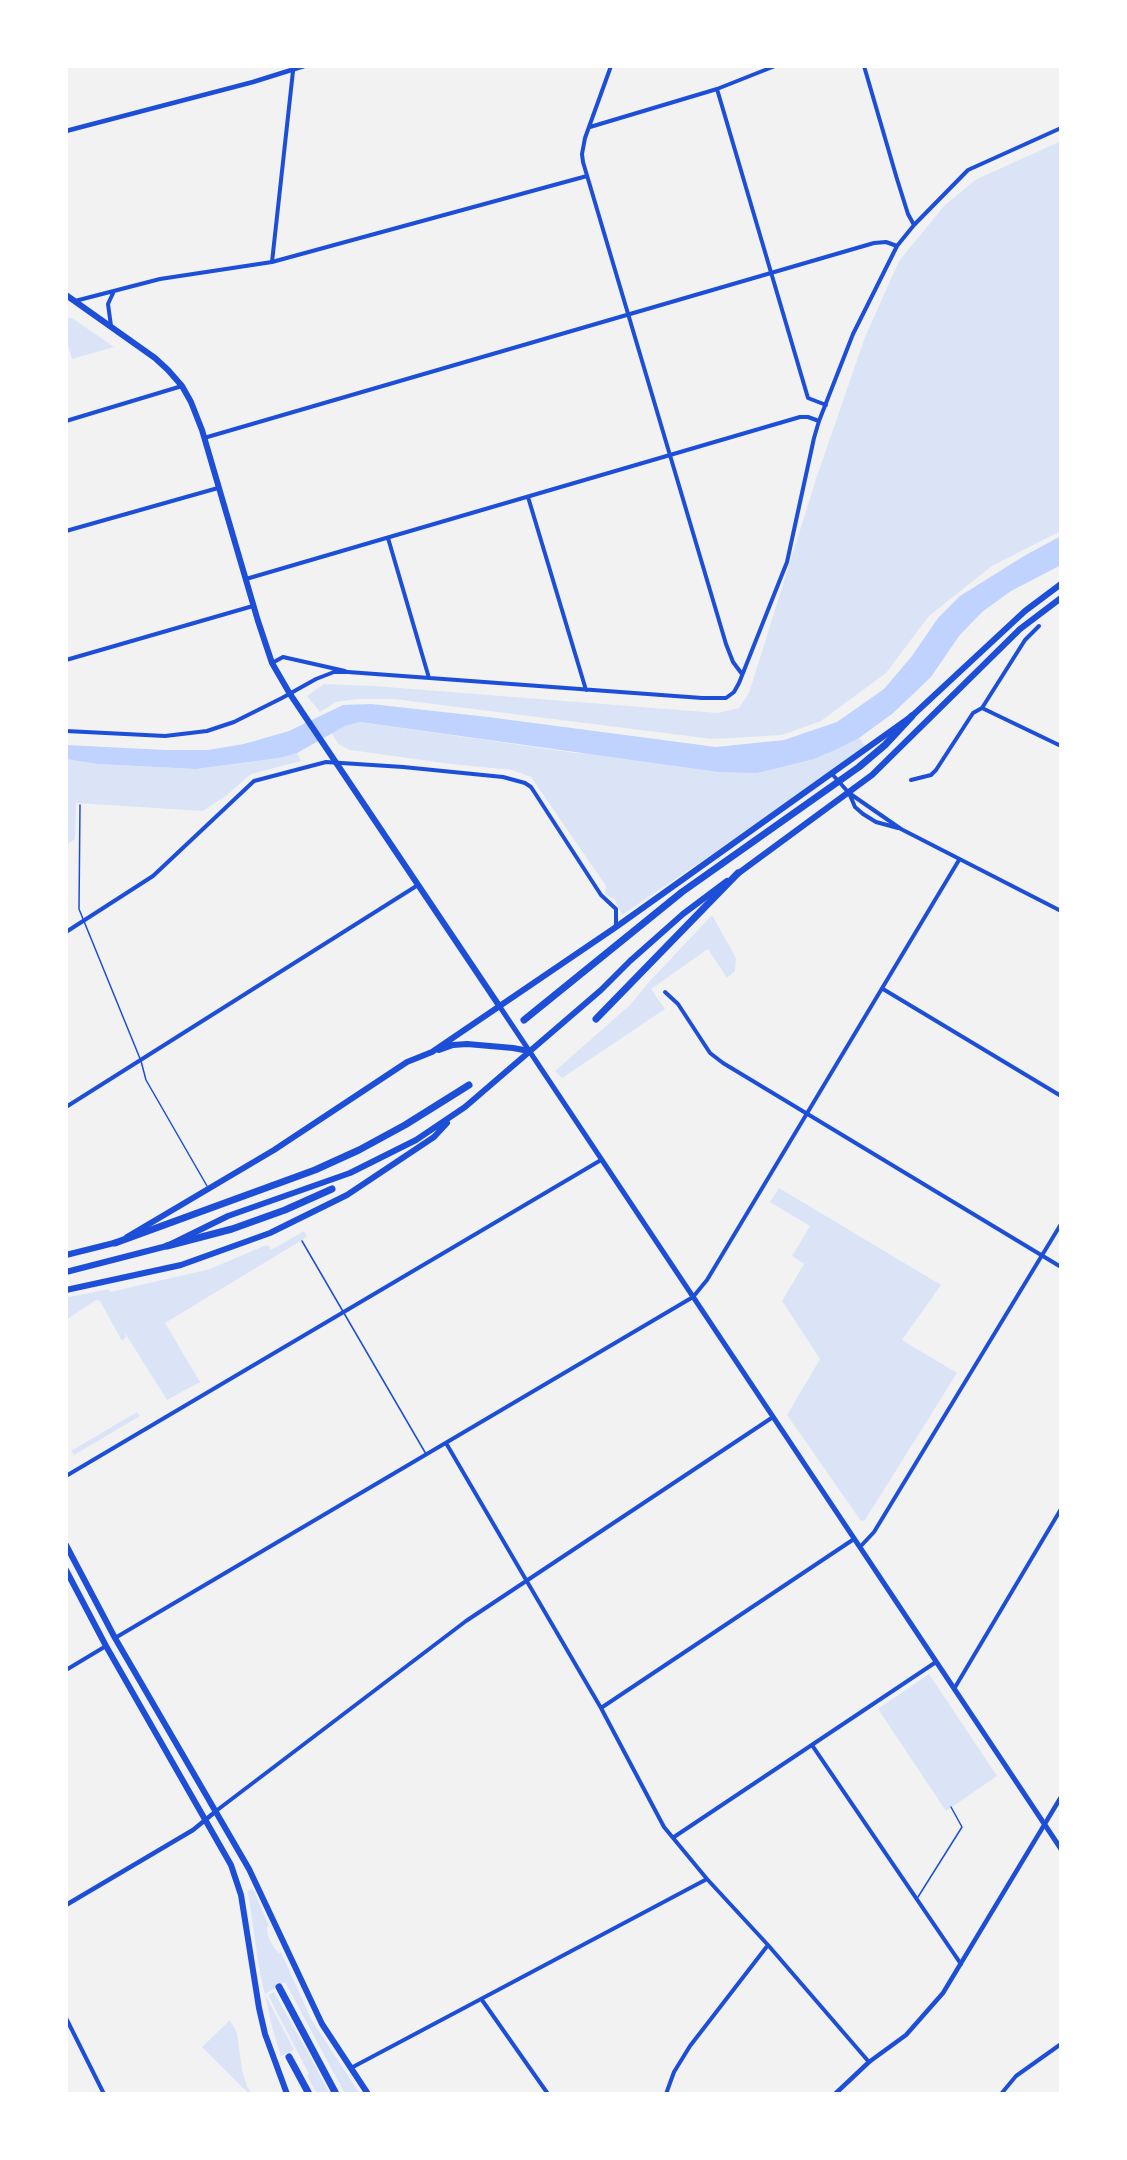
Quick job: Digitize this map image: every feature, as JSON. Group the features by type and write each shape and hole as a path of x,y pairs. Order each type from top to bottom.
{"highway":[{"path":"524,1020 682,892 839,782 885,746 912,716"},
{"path":"596,1019 738,873"},
{"path":"116,1243 315,1170 405,1125 469,1085"},
{"path":"167,1246 232,1229 285,1210 332,1189"},
{"path":"279,1987 336,2094"},
{"path":"289,2057 309,2094"}],"main road":[{"path":"66,295 154,358 182,386 191,402 204,438 272,663 290,694 1061,1849"},
{"path":"66,304 75,301"},
{"path":"432,1052 616,927 912,716 1024,611 1061,584"},
{"path":"66,1290 181,1265 270,1233 347,1195 434,1137 456,1114 601,990 683,914 872,775 1020,629 1061,598"},
{"path":"66,1256 116,1243 297,1136 407,1062 453,1045 467,1044 529,1051"},
{"path":"66,1272 167,1246 228,1216 308,1189 370,1164 416,1140 456,1114"},
{"path":"66,1545 115,1638 264,1898 322,2024 368,2094"},
{"path":"66,1570 106,1646 228,1858 239,1887 255,1993 265,2034 284,2092"}],"street":[{"path":"66,131 293,71 304,66"},
{"path":"611,66 589,127 582,154 586,176 726,644 733,662 742,674"},
{"path":"589,127 717,89 775,66"},
{"path":"864,66 914,225"},
{"path":"272,262 293,71"},
{"path":"717,89 808,398 826,405"},
{"path":"272,663 283,657 348,672 726,698 734,692 787,562 819,421 853,334 897,246 914,225 968,170 1061,128"},
{"path":"75,301 160,279 272,262 586,176"},
{"path":"204,438 874,243 886,242 897,246"},
{"path":"111,328 108,304 115,290"},
{"path":"66,421 182,386"},
{"path":"246,579 800,417 819,421"},
{"path":"66,531 219,488"},
{"path":"528,497 586,690"},
{"path":"388,538 429,678"},
{"path":"66,660 253,606"},
{"path":"911,780 931,776 936,770 974,713 982,708 1025,640 1039,626"},
{"path":"66,731 165,736 207,731 234,722 325,675 348,672"},
{"path":"982,708 1061,746"},
{"path":"66,932 153,876 254,781 322,762 503,777 525,783 531,787 598,891 616,909 616,927"},
{"path":"832,774 849,793 901,829 1061,911"},
{"path":"849,793 855,807 866,817 901,829"},
{"path":"115,1638 693,1297 707,1280 959,860"},
{"path":"66,1107 418,885"},
{"path":"883,988 1061,1096"},
{"path":"664,992 678,1004 710,1053 723,1063 1061,1267"},
{"path":"66,1476 601,1160"},
{"path":"860,1547 874,1532 1061,1224"},
{"path":"66,1905 193,1830 466,1621 773,1417"},
{"path":"446,1443 601,1708 664,1827 869,2062"},
{"path":"953,1689 1061,1509"},
{"path":"601,1708 854,1539"},
{"path":"66,1670 106,1646"},
{"path":"674,1837 936,1662"},
{"path":"812,1745 961,1964"},
{"path":"835,2094 849,2079 917,2024 943,1993 1061,1797"},
{"path":"351,2068 707,1879"},
{"path":"666,2094 674,2072 690,2046 768,1945"},
{"path":"482,2000 548,2094"},
{"path":"66,2018 104,2094"},
{"path":"1001,2094 1016,2076 1061,2044"}],"lane":[{"path":"80,805 79,909 141,1061 146,1080 209,1189"},
{"path":"302,1241 427,1454"},
{"path":"917,1898 962,1827 951,1807"}],"shaded area":[{"path":"1061,141 1061,531 992,566 929,616 886,673 821,721 782,735 712,739 394,699 358,699 336,702 320,712 307,696 324,684 718,713 739,708 749,693 816,479 865,337 899,261 944,206 975,180"},
{"path":"66,318 72,318 114,347 72,359 66,339"},
{"path":"360,722 576,753 814,759 859,738 865,746 739,836 622,915 615,900 605,894 606,886 531,777 512,770 350,750 338,744 331,732"},
{"path":"297,753 301,761 251,774 227,795 203,811 76,803 75,839 66,845 66,759 97,764 196,769 279,758"},
{"path":"712,915 736,958 735,971 727,978 708,949 651,989 665,1009 562,1078 555,1071 630,1005"},
{"path":"779,1188 941,1285 902,1340 957,1373 865,1520 861,1521 787,1415 820,1359 782,1301 804,1264 792,1256 810,1226 770,1202"},
{"path":"304,1231 307,1237 165,1323 200,1382 167,1400 125,1333 126,1337 122,1341 100,1301 96,1300 66,1320 66,1298 109,1289 110,1292 210,1269 264,1246 268,1245 271,1250"},
{"path":"137,1412 140,1416 74,1455 71,1451"},
{"path":"929,1674 997,1776 946,1811 878,1709"},
{"path":"253,1889 269,1926 267,1927 268,1936 274,1948 279,1953 281,1952 311,2019 360,2094 345,2094 285,1982 265,1994 294,2050 281,2056 272,2027 259,1968 248,1891"},
{"path":"274,1992 330,2094 317,2094 307,2076 309,2074 268,1995"},
{"path":"230,2020 237,2033 242,2070 252,2094 249,2094 202,2047"}],"water":[{"path":"1061,536 1061,565 1011,591 982,612 959,636 931,677 892,714 859,738 837,749 814,759 757,773 719,772 360,722 345,726 297,753 279,758 196,769 97,764 66,759 66,745 208,750 244,744 289,731 343,705 371,704 716,747 784,740 837,722 884,689 912,656 938,618 960,596"}]}
